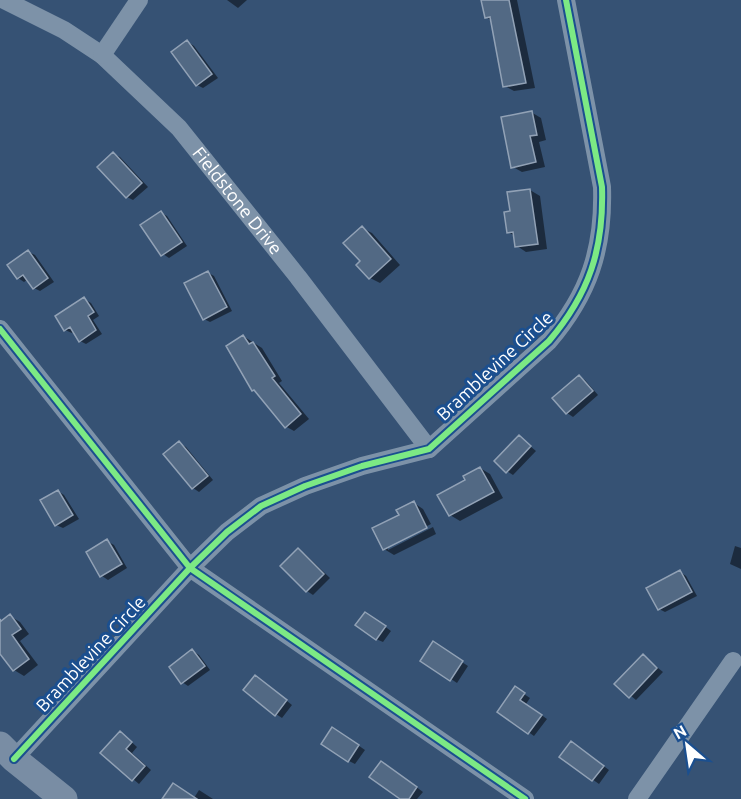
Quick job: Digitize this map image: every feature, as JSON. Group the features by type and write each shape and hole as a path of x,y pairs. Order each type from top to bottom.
{"street":[{"name":"Fieldstone Drive","path":"4,0 64,30 102,55 179,128 298,277 429,448"},
{"path":"102,55 139,0"},
{"name":"Bramblevine Circle","path":"7,752 227,532 261,506 304,486 362,466 429,448 549,341 577,303 595,259 600,235 602,187 566,0"},
{"path":"0,329 190,568 525,799"},
{"path":"637,799 733,661"},
{"path":"7,752 64,799"}],"building":[{"path":"481,0 509,0 526,83 503,87 490,17 485,18"},
{"path":"187,40 212,74 196,86 171,52"},
{"path":"532,111 537,135 530,136 536,162 511,168 501,117"},
{"path":"113,152 142,183 126,198 97,167"},
{"path":"530,189 538,244 515,247 513,232 507,233 504,212 510,211 507,192"},
{"path":"161,211 182,242 161,256 140,225"},
{"path":"362,226 391,259 369,279 356,265 360,261 343,243"},
{"path":"28,250 48,278 33,289 23,275 17,279 7,265"},
{"path":"208,271 227,307 203,320 184,283"},
{"path":"84,297 94,312 88,316 96,330 79,342 70,327 64,331 55,316"},
{"path":"243,335 249,344 253,342 275,376 272,378 301,414 285,428 254,390 252,391 226,346"},
{"path":"579,375 593,391 566,414 552,398"},
{"path":"519,435 531,446 506,473 494,461"},
{"path":"179,441 208,476 192,489 163,454"},
{"path":"480,467 494,492 449,516 437,495 465,480 463,476"},
{"path":"58,490 73,515 55,526 40,500"},
{"path":"414,501 427,528 383,550 372,528 399,515 396,510"},
{"path":"107,539 122,564 100,577 86,552"},
{"path":"298,548 324,574 306,592 280,566"},
{"path":"680,570 692,592 658,610 646,588"},
{"path":"365,612 386,626 376,640 355,625"},
{"path":"10,614 21,629 12,635 29,659 13,671 0,654 0,619 1,621"},
{"path":"433,641 463,661 450,681 420,661"},
{"path":"192,649 205,666 181,684 169,667"},
{"path":"643,654 657,668 629,698 614,684"},
{"path":"255,675 287,700 275,716 243,690"},
{"path":"515,686 525,693 520,700 542,715 528,734 497,712"},
{"path":"332,727 359,745 348,762 321,744"},
{"path":"120,731 132,742 126,749 145,766 132,781 100,753"},
{"path":"571,741 604,766 592,781 559,757"},
{"path":"381,761 417,787 409,799 400,799 369,777"},
{"path":"173,783 197,799 162,799"}],"cycle path":[{"path":"14,759 190,568 227,532 261,506 305,486 362,466 429,449 549,341 563,323 584,288 591,270 597,251 602,209 602,187 566,0"},
{"path":"0,329 190,568 525,799"}]}
